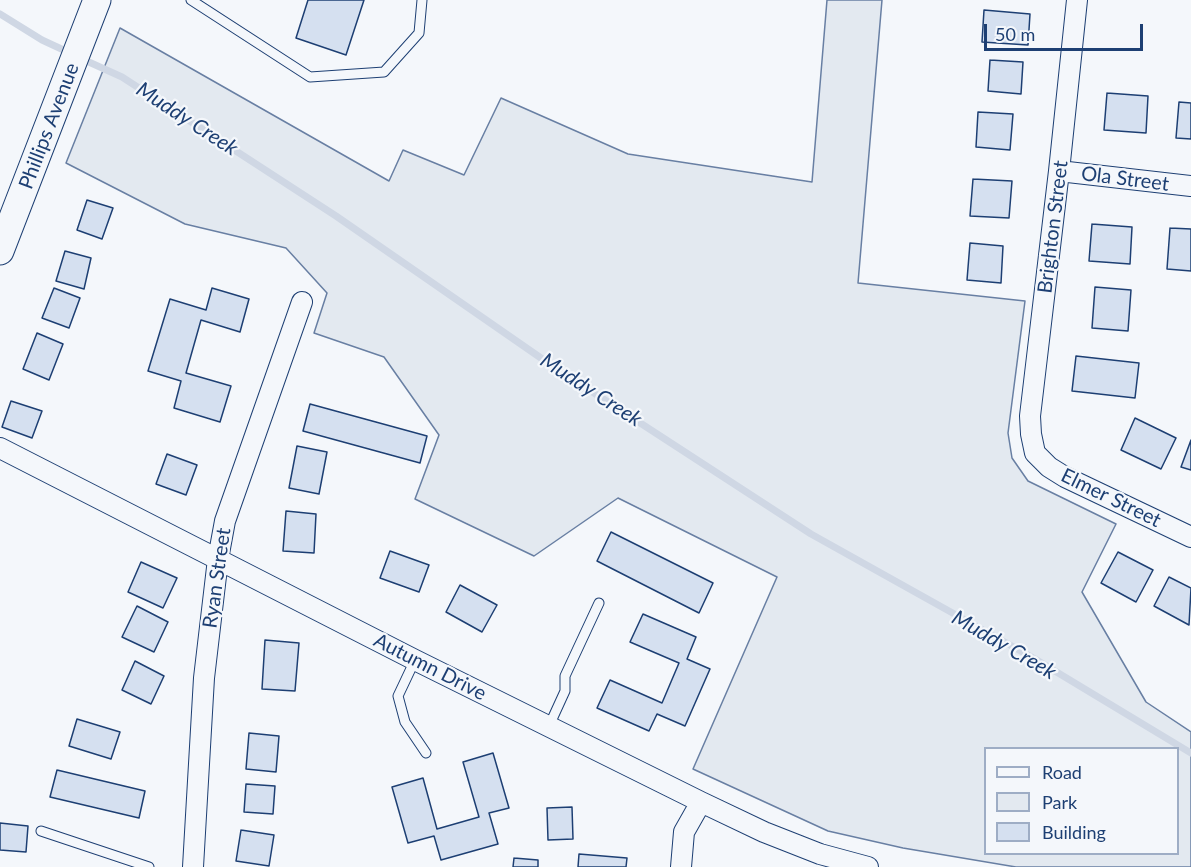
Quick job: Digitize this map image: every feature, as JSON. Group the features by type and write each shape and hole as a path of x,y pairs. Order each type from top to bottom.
{"street":[{"name":"Brighton Street","path":"1035,453 1030,416 1077,0"},
{"name":"Phillips Avenue","path":"3,237 93,10"},
{"name":"Ola Street","path":"1059,171 1191,186"},
{"name":"Ryan Street","path":"194,867 204,678 218,559 225,521 302,302"},
{"name":"Autumn Drive","path":"0,448 415,660 701,802 773,836 820,854 868,867"},
{"name":"Elmer Street","path":"1035,453 1049,467 1065,477 1191,537"},
{"path":"681,867 684,832 701,802"}],"lane":[{"path":"190,0 310,77 384,72 419,33 422,0"},
{"path":"549,726 565,691 565,676 599,603"},
{"path":"415,660 398,696 405,722 426,753"},
{"path":"41,831 148,867"}],"green space":[{"path":"827,0 882,0 858,283 1025,301 1008,433 1012,458 1028,481 1116,524 1082,592 1146,702 1191,732 1191,867 1016,867 903,848 828,831 693,769 777,577 618,498 534,556 415,499 439,435 384,357 314,333 327,293 286,248 185,224 66,163 120,28 389,181 403,150 464,175 501,98 628,154 812,182"}],"building":[{"path":"308,0 364,0 346,55 296,38"},
{"path":"984,10 1030,14 1028,45 982,42"},
{"path":"990,60 1023,62 1021,94 988,91"},
{"path":"1107,93 1148,96 1146,133 1104,130"},
{"path":"1179,102 1191,103 1191,139 1176,138"},
{"path":"978,112 1013,114 1010,150 976,147"},
{"path":"973,179 1012,181 1009,218 970,216"},
{"path":"87,200 113,208 102,239 77,230"},
{"path":"1092,224 1132,227 1130,264 1089,261"},
{"path":"1170,228 1191,229 1191,271 1167,269"},
{"path":"970,243 1003,246 1001,283 967,280"},
{"path":"65,251 91,258 84,289 56,281"},
{"path":"1095,287 1131,290 1128,331 1092,328"},
{"path":"54,288 80,298 69,328 42,318"},
{"path":"212,288 249,299 240,332 201,320 186,373 231,386 220,422 174,408 181,381 148,371 170,299 206,310"},
{"path":"37,333 63,344 49,380 23,369"},
{"path":"1076,356 1139,363 1135,398 1072,391"},
{"path":"11,401 42,411 32,438 2,427"},
{"path":"310,404 427,436 420,463 303,431"},
{"path":"1135,418 1176,438 1161,469 1121,450"},
{"path":"1191,440 1191,470 1181,467"},
{"path":"297,446 327,452 319,494 289,488"},
{"path":"167,454 197,465 186,495 156,484"},
{"path":"286,511 316,514 314,553 283,551"},
{"path":"611,532 713,583 699,613 597,561"},
{"path":"390,551 429,565 419,592 380,578"},
{"path":"1118,552 1153,570 1136,602 1101,583"},
{"path":"141,562 177,578 163,608 128,592"},
{"path":"1169,577 1191,588 1189,625 1154,606"},
{"path":"460,585 497,605 482,632 446,612"},
{"path":"137,606 168,622 154,652 122,637"},
{"path":"643,614 696,637 687,659 710,669 685,726 657,714 649,731 597,708 610,680 662,703 679,663 630,642"},
{"path":"265,640 299,643 295,691 262,689"},
{"path":"135,661 164,676 151,704 122,690"},
{"path":"77,719 120,732 111,759 69,746"},
{"path":"249,733 279,736 276,772 246,769"},
{"path":"493,753 509,808 489,813 498,844 441,860 434,836 408,843 392,787 423,778 437,829 479,817 463,762"},
{"path":"57,770 145,791 139,818 50,797"},
{"path":"246,784 275,786 273,814 244,812"},
{"path":"572,807 573,839 548,840 547,808"},
{"path":"0,823 28,826 26,852 0,850"},
{"path":"241,830 274,835 269,866 236,861"},
{"path":"579,854 627,858 626,867 578,867"},
{"path":"514,858 538,860 538,867 513,867"}],"waterway":[{"name":"Muddy Creek","path":"0,14 42,40 70,53"},
{"name":"Muddy Creek","path":"80,58 122,77 336,216 551,365 811,534 1035,659 1191,753"}]}
